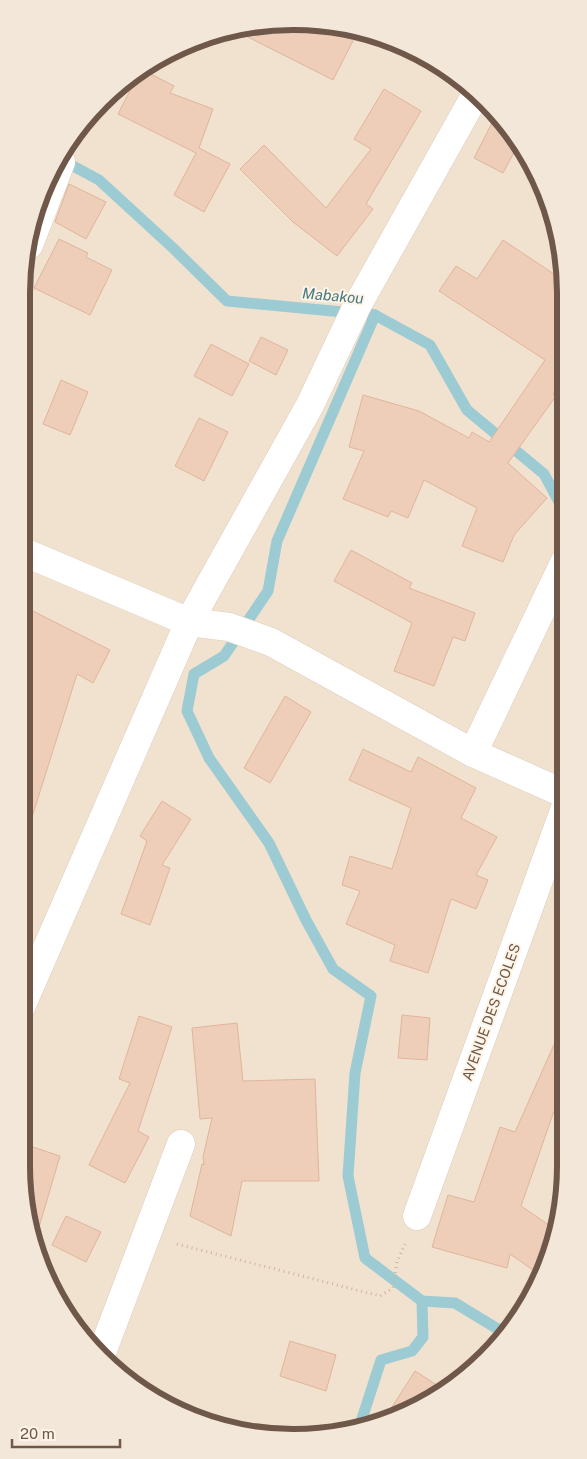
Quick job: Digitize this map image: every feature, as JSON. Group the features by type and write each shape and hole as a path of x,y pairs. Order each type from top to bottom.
{"street":[{"path":"30,986 188,622 310,405 354,314 473,100"},
{"path":"30,555 188,622 229,627 271,642 473,753 557,790"},
{"path":"473,753 557,578"},
{"name":"AVENUE DES ECOLES","path":"417,1216 557,830"},
{"path":"104,1348 181,1144"}],"path":[{"path":"147,1237 380,1296 393,1288 397,1262"}],"shaded area":[{"path":"294,30 328,32 362,39 410,57 440,74 467,95 492,120 513,147 530,177 548,225 555,259 557,294 557,1166 555,1200 548,1234 530,1282 503,1326 480,1352 440,1385 394,1409 345,1424 294,1429 259,1427 225,1420 177,1402 133,1375 107,1352 74,1312 57,1282 39,1234 32,1200 30,294 32,259 39,225 57,177 84,133 120,95 162,65 209,44 259,32"}],"building":[{"path":"294,30 328,32 355,37 333,80 243,35"},
{"path":"149,73 174,86 170,93 213,109 199,148 230,164 204,212 174,195 196,153 118,114 134,84"},
{"path":"384,89 421,111 366,204 373,209 337,256 293,222 240,169 264,145 326,208 371,149 354,139"},
{"path":"493,121 515,150 503,173 474,158"},
{"path":"69,184 106,202 86,239 55,222"},
{"path":"59,239 88,253 86,257 112,270 90,315 34,288"},
{"path":"503,240 556,275 557,386 553,394 556,396 508,463 547,498 514,535 503,562 462,546 477,508 424,480 408,518 391,511 388,517 343,499 364,451 349,447 363,395 419,411 469,438 472,432 489,442 545,360 439,291 456,266 477,279"},
{"path":"261,337 288,350 276,375 249,361"},
{"path":"211,344 249,364 232,396 194,376"},
{"path":"61,380 88,392 70,435 43,424"},
{"path":"199,418 228,432 204,481 175,466"},
{"path":"351,550 412,583 409,588 475,613 465,641 453,637 434,686 394,671 412,623 334,581"},
{"path":"30,610 110,650 93,683 77,674 30,824"},
{"path":"285,696 311,712 270,783 244,768"},
{"path":"363,749 411,772 418,757 476,788 461,818 497,837 476,875 488,880 476,909 451,899 428,973 390,961 395,945 346,924 360,891 342,885 350,856 392,869 411,808 349,780"},
{"path":"162,801 191,819 162,865 170,868 150,925 121,914 147,841 140,836"},
{"path":"402,1015 430,1018 427,1060 398,1058"},
{"path":"139,1016 172,1027 138,1131 149,1137 125,1183 89,1165 130,1083 119,1079"},
{"path":"237,1023 243,1081 315,1079 319,1181 242,1181 231,1236 190,1216 202,1164 204,1165 203,1157 212,1118 200,1119 192,1028"},
{"path":"557,1038 557,1112 554,1111 521,1206 550,1226 535,1271 510,1254 507,1268 432,1247 448,1195 474,1202 500,1127 515,1132"},
{"path":"30,1146 60,1156 38,1230 32,1200"},
{"path":"66,1216 101,1232 86,1262 52,1245"},
{"path":"290,1341 336,1355 326,1391 280,1376"},
{"path":"415,1371 438,1386 410,1402 390,1411"}],"waterway":[{"name":"Mabakou","path":"65,162 99,180 227,301 353,313"},
{"name":"Mabakou","path":"369,314 375,315 430,345 467,410 544,474 557,498"},
{"path":"375,315 277,541 268,591 224,656 194,674 187,711 209,758 269,843 306,920 333,969 371,996 355,1073 348,1176 365,1258 422,1301 455,1303 500,1330"},
{"path":"362,1420 381,1360 412,1351 423,1337 422,1301"}]}
